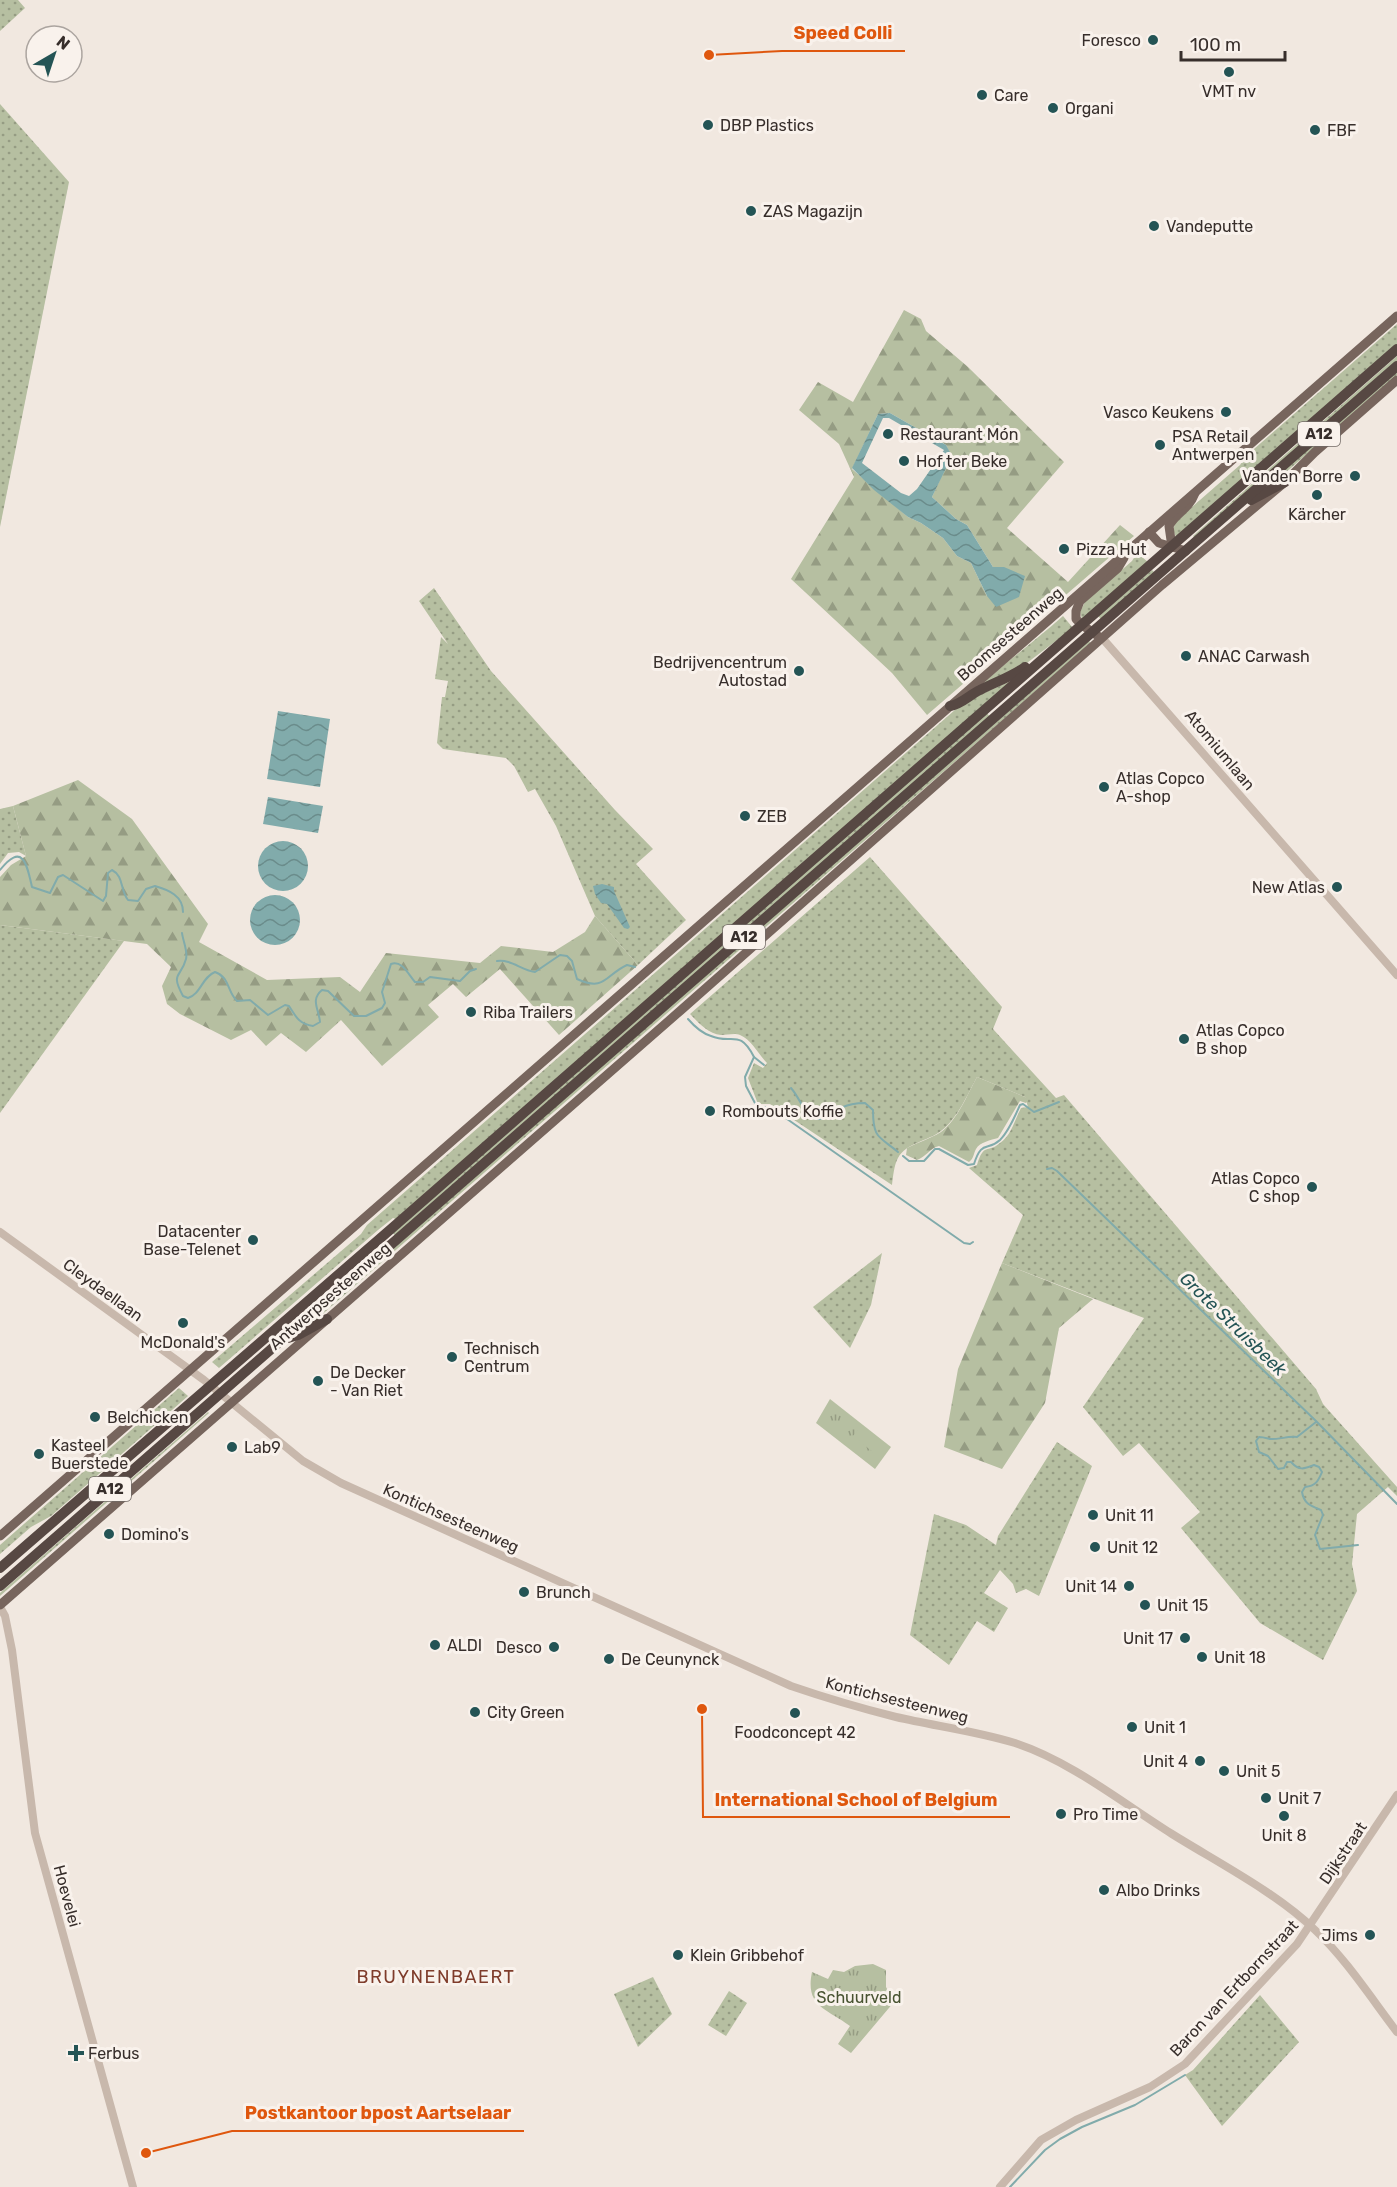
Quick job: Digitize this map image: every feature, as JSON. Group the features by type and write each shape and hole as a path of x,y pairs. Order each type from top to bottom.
{"highway":[{"name":"A12","path":"0,1568 1397,349"},
{"name":"A12","path":"0,1586 1397,366"},
{"path":"1242,502 1255,499 1285,482"},
{"path":"950,706 959,704 982,689 1008,678 1029,665 1036,664"},
{"path":"282,1340 298,1335 327,1319"},
{"path":"0,1561 14,1555"}],"main road":[{"name":"Boomsesteenweg","path":"189,1370 1397,315"},
{"path":"1103,639 1162,585 1285,482 1315,452 1397,380"},
{"path":"1172,547 1169,526 1174,518 1191,504 1195,491"},
{"path":"1149,532 1159,543 1186,551"},
{"path":"1082,625 1076,615 1080,601 1118,568 1130,548"},
{"name":"Atomiumlaan","path":"1082,625 1103,639"},
{"name":"Antwerpsesteenweg","path":"0,1606 1103,639"},
{"path":"0,1536 189,1370"}],"street":[{"name":"Atomiumlaan","path":"1103,639 1397,975"},
{"name":"Cleydaellaan","path":"0,1232 189,1370"},
{"name":"Kontichsesteenweg","path":"189,1370 303,1461 341,1483 791,1686 832,1700 897,1717 993,1737 1052,1758 1264,1892 1310,1926 1344,1962 1397,2032"},
{"name":"Hoevelei","path":"0,1606 5,1616 12,1650 36,1833 133,2187"},
{"name":"Dijkstraat","path":"1310,1926 1397,1795"},
{"name":"Baron van Ertbornstraat","path":"1000,2187 1041,2140 1076,2120 1150,2087 1185,2064 1297,1944 1310,1926"}],"green space":[{"path":"0,0 18,0 25,8 0,31"},
{"path":"0,104 69,182 0,527"},
{"path":"904,310 921,319 926,331 968,367 1064,462 1007,528 1068,582 1120,525 1134,536 927,715 892,673 791,579 854,477 839,444 799,410 818,382 853,402","holes":["890,413 946,445 951,456 932,497 956,519 967,525 993,567 987,596 971,563 957,556 943,538 908,517 852,469 878,414"]},
{"path":"1397,324 1397,344 1176,537 1173,530 1176,521 1240,465 1246,456"},
{"path":"1397,356 1397,362 1195,538 1193,536"},
{"path":"1397,371 1397,375 1284,474 1282,472"},
{"path":"1137,553 1148,562 1082,619 1080,612 1085,602 1132,561"},
{"path":"1152,570 1155,573 1102,620 1098,616"},
{"path":"434,588 491,671 615,810 653,849 636,864 686,920 638,965 595,916 556,826 535,789 528,792 514,766 506,758 443,749 437,743 442,697 445,697 448,681 435,679 441,637 448,644 419,601"},
{"path":"1063,616 1073,628 1015,672 977,689 998,670"},
{"path":"1089,641 1091,643 310,1325 303,1327"},
{"path":"1015,679 396,1219 393,1218 378,1230 219,1368 212,1362 361,1234 367,1225 964,702"},
{"path":"987,713 990,717 396,1237 393,1233"},
{"path":"78,780 132,819 208,924 199,942 267,980 340,977 360,992 386,953 480,963 501,946 553,952 585,932 595,916 638,965 559,1035 500,969 466,997 453,984 428,1005 439,1017 382,1066 341,1020 306,1052 281,1033 266,1046 251,1030 231,1040 180,1014 167,1004 162,986 171,967 147,944 0,925 0,877 11,865 26,856 13,806"},
{"path":"13,806 26,856 19,852 8,853 0,864 0,809"},
{"path":"870,857 1002,1007 993,1029 1056,1098 1064,1095 1316,1389 1323,1404 1397,1487 1397,1496 1388,1487 1357,1514 1352,1564 1357,1591 1323,1660 1260,1623 1181,1528 1200,1512 1139,1443 1123,1456 1083,1407 1144,1318 1002,1263 1023,1215 969,1168 977,1165 984,1151 1004,1140 1021,1108 1028,1107 1025,1097 977,1077 962,1106 947,1126 906,1149 898,1158 892,1185 770,1104 758,1104 748,1078 754,1063 763,1068 767,1063 744,1037 738,1034 712,1033 690,1014"},
{"path":"0,925 124,941 0,1113"},
{"path":"977,1077 1028,1100 1026,1103 1020,1101 998,1138 980,1145 969,1162 939,1146 917,1160 906,1155 907,1148 947,1127 962,1106"},
{"path":"882,1253 871,1305 850,1348 813,1307"},
{"path":"1002,1263 1093,1299 1059,1328 1045,1403 1002,1469 944,1447 958,1369"},
{"path":"179,1388 188,1396 51,1516 31,1527 0,1554 0,1545"},
{"path":"830,1399 891,1447 875,1469 816,1423"},
{"path":"209,1413 0,1596 0,1593"},
{"path":"861,1426 888,1447 879,1457 853,1436"},
{"path":"1057,1442 1092,1466 1039,1596 1026,1589 1016,1593 1013,1584 1000,1570 984,1593 1008,1608 994,1632 977,1621 949,1665 910,1635 934,1514 966,1525 996,1545 998,1536"},
{"name":"Schuurveld","path":"873,1964 886,1970 886,1987 894,2002 851,2053 838,2044 850,2026 825,2010 814,1999 811,1992 812,1972 828,1979 833,1970 844,1972 855,1966"},
{"path":"653,1977 672,2014 638,2047 614,1994"},
{"path":"729,1991 747,2003 726,2036 708,2025"},
{"path":"1260,1995 1299,2042 1222,2126 1185,2075 1193,2070"}],"water":[{"path":"890,413 946,445 952,456 932,497 956,519 967,525 993,567 1004,567 1025,576 1019,597 996,607 987,596 971,563 957,556 943,538 908,517 874,490 852,468 878,414","holes":["883,418 889,418 944,450 917,489 909,496 901,493 862,463"]},
{"path":"278,711 330,719 320,787 267,779"},
{"path":"268,797 323,806 318,833 263,824"},
{"path":"283,841 297,845 304,852 308,866 304,880 297,887 283,891 269,887 262,880 258,866 262,852 269,845"},
{"path":"602,884 614,887 630,927 628,929 624,928 607,904 601,903 595,894 593,886"},
{"path":"275,895 289,899 296,906 300,920 296,934 289,941 275,945 261,941 254,934 250,920 254,906 261,899"}],"waterway":[{"name":"Grote Struisbeek","path":"0,870 14,857 19,857 26,864 32,887 50,893 58,877 63,875 103,901 106,896 108,873 112,870 120,879 128,900 138,901 146,889 155,886 178,898 183,912"},
{"name":"Grote Struisbeek","path":"182,933 186,956 177,983 183,996 188,998 192,996 215,972 223,977 237,1001 250,1000 268,1015 285,1005 289,1006 301,1022 313,1026 320,1022 316,997 322,990 328,991 354,1016 366,1016 382,1008 385,1003 382,992 391,964 402,966 415,982 423,982 430,977 460,981 470,971 476,969"},
{"name":"Grote Struisbeek","path":"497,961 507,962 535,972 560,955 567,956 572,961 577,979 594,984 604,981 627,965 635,967"},
{"name":"Grote Struisbeek","path":"688,1019 707,1035 739,1040 749,1048 754,1057 745,1077 746,1086 757,1107 769,1107 964,1243 973,1242"},
{"path":"754,1057 764,1065"},
{"path":"791,1088 807,1113 816,1119 824,1118 847,1106 865,1103 873,1110 874,1127 878,1136 898,1152"},
{"path":"903,1156 909,1161 924,1161 935,1149 939,1149 968,1165 974,1164 982,1149 1000,1140 1020,1105 1023,1104 1034,1112 1059,1102"},
{"name":"Grote Struisbeek","path":"1047,1169 1052,1168 1057,1171 1316,1421 1397,1504"},
{"path":"1316,1422 1297,1437 1273,1439 1259,1437 1256,1441 1259,1452 1268,1456 1278,1469 1284,1468 1287,1462 1302,1468 1314,1465 1319,1467 1322,1472 1318,1480 1312,1486 1305,1487 1302,1492 1306,1502 1321,1510 1323,1515 1315,1535 1320,1549 1358,1545"},
{"path":"1010,2187 1045,2150 1060,2139 1082,2127 1135,2105 1185,2075"}],"place":[{"name":"Foresco","path":"1153,40"},
{"name":"Speed Colli","path":"709,55"},
{"name":"VMT nv","path":"1229,72"},
{"name":"Care","path":"982,95"},
{"name":"Organi","path":"1053,108"},
{"name":"DBP Plastics","path":"708,125"},
{"name":"FBF","path":"1315,130"},
{"name":"ZAS Magazijn","path":"751,211"},
{"name":"Vandeputte","path":"1154,226"},
{"name":"Vasco Keukens","path":"1226,412"},
{"name":"Restaurant Món","path":"888,434"},
{"name":"PSA Retail Antwerpen","path":"1160,445"},
{"name":"Hof ter Beke","path":"904,461"},
{"name":"Vanden Borre","path":"1355,476"},
{"name":"Kärcher","path":"1317,495"},
{"name":"Pizza Hut","path":"1064,549"},
{"name":"ANAC Carwash","path":"1186,656"},
{"name":"Bedrijvencentrum Autostad","path":"799,671"},
{"name":"Atlas Copco A-shop","path":"1104,787"},
{"name":"ZEB","path":"745,816"},
{"name":"New Atlas","path":"1337,887"},
{"name":"Riba Trailers","path":"471,1012"},
{"name":"Atlas Copco B shop","path":"1184,1039"},
{"name":"Rombouts Koffie","path":"710,1111"},
{"name":"Atlas Copco C shop","path":"1312,1187"},
{"name":"Datacenter Base-Telenet","path":"253,1240"},
{"name":"McDonald's","path":"183,1323"},
{"name":"Technisch Centrum","path":"452,1357"},
{"name":"De Decker - Van Riet","path":"318,1381"},
{"name":"Belchicken","path":"95,1417"},
{"name":"Lab9","path":"232,1447"},
{"name":"Kasteel Buerstede","path":"39,1454"},
{"name":"Unit 11","path":"1093,1515"},
{"name":"Domino's","path":"109,1534"},
{"name":"Unit 12","path":"1095,1547"},
{"name":"Unit 14","path":"1129,1586"},
{"name":"Brunch","path":"524,1592"},
{"name":"Unit 15","path":"1145,1605"},
{"name":"Unit 17","path":"1185,1638"},
{"name":"ALDI","path":"435,1645"},
{"name":"Desco","path":"554,1647"},
{"name":"Unit 18","path":"1202,1657"},
{"name":"De Ceunynck","path":"609,1659"},
{"name":"International School of Belgium","path":"702,1709"},
{"name":"City Green","path":"475,1712"},
{"name":"Foodconcept 42","path":"795,1713"},
{"name":"Unit 1","path":"1132,1727"},
{"name":"Unit 4","path":"1200,1761"},
{"name":"Unit 5","path":"1224,1771"},
{"name":"Unit 7","path":"1266,1798"},
{"name":"Pro Time","path":"1061,1814"},
{"name":"Unit 8","path":"1284,1816"},
{"name":"Albo Drinks","path":"1104,1890"},
{"name":"Jims","path":"1370,1935"},
{"name":"Klein Gribbehof","path":"678,1955"},
{"name":"Ferbus","path":"76,2053"},
{"name":"Postkantoor bpost Aartselaar","path":"146,2153"}],"district":[{"name":"BRUYNENBAERT","path":"436,1977"}]}
